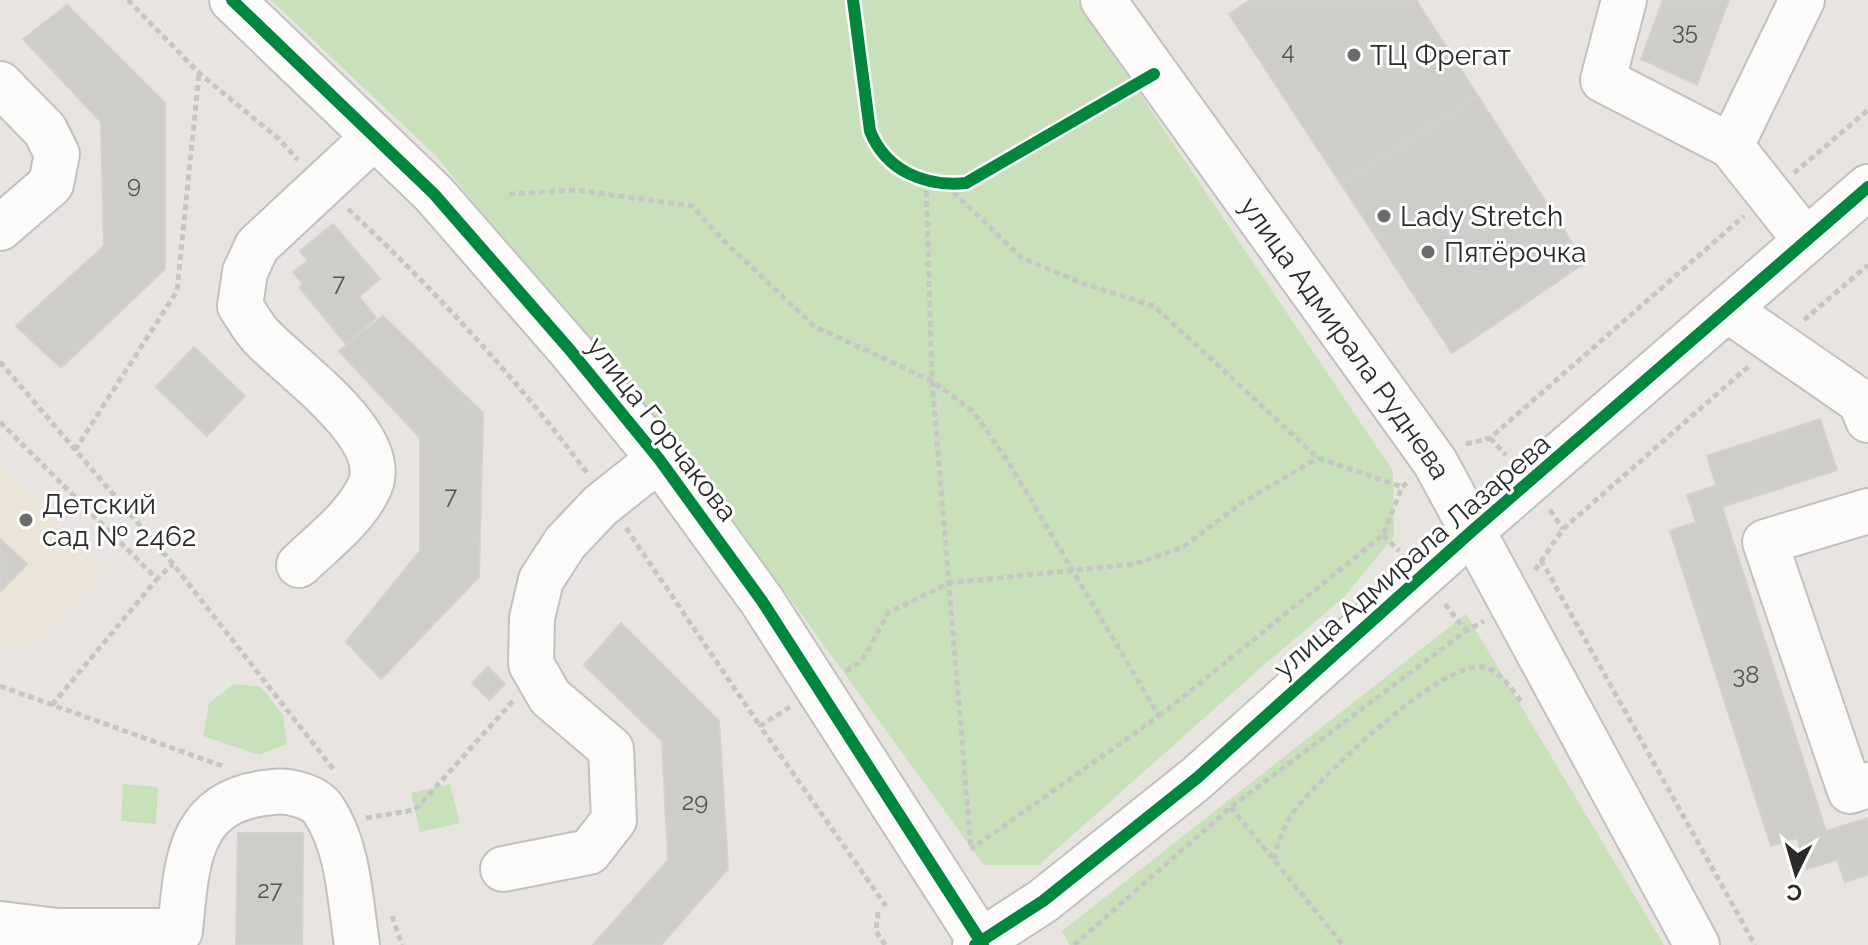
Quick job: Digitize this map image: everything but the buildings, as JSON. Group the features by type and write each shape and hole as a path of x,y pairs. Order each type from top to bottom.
{"street":[{"name":"улица Горчакова","path":"232,0 434,194 570,350 659,459 746,578 820,688 980,944"},
{"name":"улица Адмирала Руднева","path":"1103,0 1419,474 1472,531 1697,945"},
{"path":"1624,0 1603,80 1731,146 1806,241"},
{"path":"1731,146 1802,0"},
{"path":"0,84 45,130 57,154 51,184 0,228"},
{"path":"299,565 355,512 371,485 372,456 346,416 260,335 240,306 245,272 257,246 374,137"},
{"name":"улица Адмирала Лазарева","path":"980,944 1043,901 1197,778 1472,531 1868,187"},
{"path":"1728,310 1861,402 1868,420"},
{"path":"503,869 589,852 614,820 611,749 550,697 531,664 532,618 541,580 565,543 607,501 659,459"},
{"path":"1868,511 1765,542 1850,791 1868,785"},
{"path":"0,924 58,938 180,931 187,864 199,831 225,804 258,793 289,790 322,806 341,846 357,945"}],"path":[{"path":"128,0 199,73 279,139 322,186 414,271 519,384 607,501 886,906"},
{"path":"75,450 177,291 199,73"},
{"path":"926,181 932,381 971,849 1159,716 1383,535 1419,474 1459,445 1490,438 1868,110"},
{"path":"912,176 946,185 966,183"},
{"path":"946,185 1022,258 1084,284 1154,306 1318,458 1419,474"},
{"path":"509,194 575,190 692,206 726,243 814,326 932,381 973,411 1009,463 1159,716"},
{"path":"1074,945 1231,807 1466,631 1511,605 1563,529 1868,265"},
{"path":"0,362 173,564 342,781"},
{"path":"0,422 157,579"},
{"path":"760,726 862,661 888,613 949,583 1135,564 1183,547 1243,502 1318,458"},
{"path":"1541,560 1755,945"},
{"path":"52,705 173,564"},
{"path":"1274,859 1280,834 1299,805 1389,717 1456,671 1483,667 1497,673 1530,716"},
{"path":"361,819 415,810 538,675"},
{"path":"0,686 230,769"},
{"path":"1231,807 1343,945"},
{"path":"388,903 402,945"},
{"path":"878,912 876,931 885,945"}],"shaded area":[{"name":"Детский сад № 2462","path":"0,466 104,573 28,649 0,641"}],"green space":[{"path":"271,0 1077,0 1393,471 1394,536 1345,596 1039,865 984,865 742,533 436,156"},
{"path":"1466,614 1664,945 1070,945 1062,931"},
{"path":"234,684 261,687 283,715 287,744 259,755 203,736 209,703"},
{"path":"123,784 158,787 156,824 121,821"},
{"path":"450,784 460,823 420,832 411,793"}],"cycle path":[{"path":"232,0 434,194 570,350 659,459 762,601 983,945"},
{"path":"853,0 870,131 886,157 909,174 922,179 966,183 1154,74"},
{"path":"975,945 1043,901 1197,778 1472,531 1868,187"}],"place":[{"name":"ТЦ Фрегат","path":"1354,55"},
{"name":"Lady Stretch","path":"1384,216"},
{"name":"Пятёрочка","path":"1428,252"},
{"name":"Детский сад № 2462","path":"26,520"}]}
